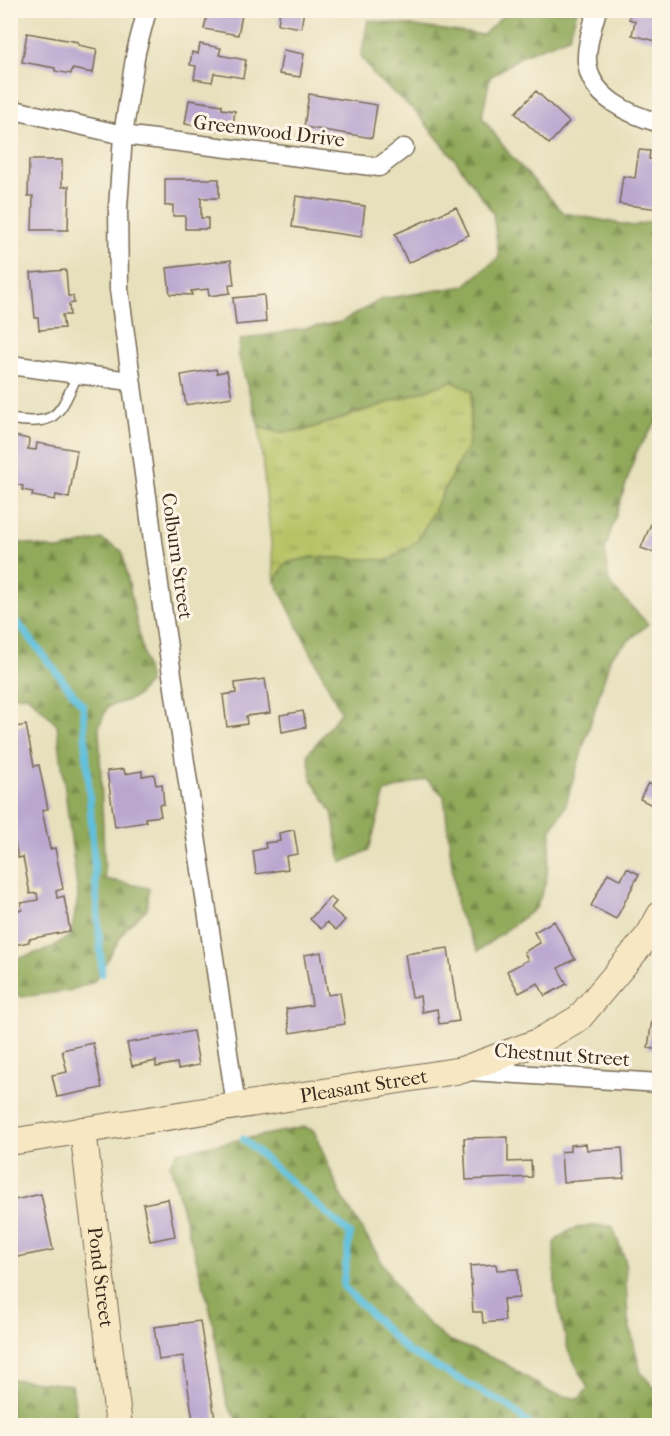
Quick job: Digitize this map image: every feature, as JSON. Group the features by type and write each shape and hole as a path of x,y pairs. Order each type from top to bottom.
{"street":[{"name":"Colburn Street","path":"147,10 136,52 123,135 118,208 119,289 130,381 236,1106"},
{"path":"597,10 587,61 597,88 619,108 660,123"},
{"name":"Greenwood Drive","path":"10,109 123,135 379,167 404,148"},
{"path":"10,365 130,381"},
{"name":"Pleasant Street","path":"10,1142 462,1070 538,1042 579,1018 649,935 660,915"},
{"name":"Chestnut Street","path":"462,1070 660,1083"},
{"name":"Pond Street","path":"83,1130 119,1425"}],"lane":[{"path":"10,418 40,422 59,412 78,374"}],"green space":[{"path":"508,11 577,11 569,37 525,54 490,77 482,117 510,155 564,213 633,226 659,219 659,417 636,453 605,549 609,583 648,624 611,656 565,807 552,828 546,882 536,908 478,951 457,910 444,796 426,779 385,792 369,850 341,863 332,812 312,780 308,754 341,712 275,581 286,563 313,557 389,560 418,540 469,443 472,391 453,381 303,431 276,432 259,427 238,354 240,340 341,322 382,299 464,286 499,257 493,213 454,158 415,111 375,77 361,56 368,20 483,35"},
{"path":"453,381 472,391 469,443 418,540 389,560 313,557 286,563 275,581 259,427 276,432 303,431"},
{"path":"101,539 122,551 149,683 134,698 107,707 99,727 105,879 149,888 147,909 126,928 94,982 68,991 21,997 11,990 11,961 51,948 71,935 78,897 57,724 27,695 11,696 11,541 60,550"},
{"path":"305,1127 314,1131 341,1195 408,1305 444,1338 504,1363 551,1393 579,1399 588,1388 568,1350 555,1289 554,1243 573,1229 588,1226 612,1226 625,1259 628,1320 641,1373 659,1393 659,1425 404,1426 391,1415 334,1415 280,1425 240,1425 227,1404 210,1309 170,1164 177,1152"},
{"path":"10,1379 72,1385 78,1425 11,1425"}],"building":[{"path":"208,10 243,10 238,35 204,29"},
{"path":"280,10 304,10 301,28 278,24"},
{"path":"631,10 660,10 660,42 632,35 635,21 629,19"},
{"path":"27,33 78,42 78,45 97,49 93,73 72,69 71,74 55,71 55,68 22,62"},
{"path":"200,44 221,48 219,55 246,60 243,78 214,73 212,82 194,79 196,66 190,65 192,52 198,54"},
{"path":"283,50 304,54 300,77 279,74"},
{"path":"536,91 569,122 549,144 515,113"},
{"path":"309,94 377,105 372,138 304,127"},
{"path":"189,100 222,105 222,109 235,111 233,126 218,124 217,130 185,124"},
{"path":"639,150 650,151 649,159 660,160 659,209 619,204 623,176 635,178"},
{"path":"29,160 62,160 62,187 69,186 68,230 32,230 33,196 28,196"},
{"path":"165,179 219,179 219,198 201,198 201,218 208,218 208,229 185,229 185,216 173,216 173,205 165,206"},
{"path":"296,196 365,206 361,237 292,227"},
{"path":"456,207 469,235 408,263 395,234"},
{"path":"231,260 234,285 229,285 230,293 209,296 208,289 191,291 192,295 170,294 167,268"},
{"path":"66,270 68,296 73,296 74,303 69,304 70,315 62,315 64,328 39,330 38,318 35,318 31,273"},
{"path":"264,295 266,322 236,325 233,298"},
{"path":"216,369 217,373 227,371 232,397 186,405 181,375"},
{"path":"10,435 29,439 28,449 36,450 37,443 77,450 69,498 56,495 55,500 32,496 33,492 22,490 23,486 10,483"},
{"path":"653,519 660,521 658,554 641,548"},
{"path":"265,679 270,713 246,716 247,724 227,727 223,695 236,693 235,683"},
{"path":"303,711 306,727 282,732 280,715"},
{"path":"26,725 34,766 39,765 48,809 42,810 50,849 55,848 63,889 56,891 57,898 64,896 70,931 29,939 29,942 10,946 10,912 22,910 21,903 38,900 37,893 30,894 23,857 18,858 10,819 10,815 15,814 10,787 10,728"},
{"path":"124,769 125,774 142,771 142,776 154,774 156,785 162,784 164,804 159,805 161,816 145,818 146,822 115,827 107,771"},
{"path":"660,778 660,809 640,799 648,783 655,787"},
{"path":"294,830 298,854 286,856 288,869 256,874 253,851 266,848 265,843 280,841 279,833"},
{"path":"627,868 639,874 616,919 591,906 608,873 621,880"},
{"path":"330,897 336,902 331,908 345,920 336,930 327,922 321,929 310,919"},
{"path":"554,921 575,959 558,968 567,984 545,996 538,983 519,993 507,971 528,960 524,952 540,943 534,932"},
{"path":"448,948 459,1021 439,1024 437,1009 422,1012 420,996 412,997 405,954"},
{"path":"321,952 328,995 340,993 345,1024 290,1033 286,1009 312,1005 304,955"},
{"path":"652,1019 660,1020 660,1050 648,1048"},
{"path":"193,1031 199,1065 178,1069 177,1063 156,1067 156,1061 132,1066 127,1043"},
{"path":"93,1043 102,1088 57,1097 52,1075 67,1072 62,1050"},
{"path":"508,1137 508,1162 531,1161 532,1177 466,1180 464,1138"},
{"path":"586,1144 587,1150 622,1148 624,1178 563,1182 561,1152 570,1151 570,1145"},
{"path":"41,1194 53,1250 12,1258 10,1201"},
{"path":"168,1199 175,1236 150,1241 143,1204"},
{"path":"496,1264 497,1270 518,1269 519,1298 503,1299 505,1321 483,1323 482,1312 473,1312 470,1266"},
{"path":"200,1321 216,1426 194,1426 183,1356 159,1360 154,1327"}],"waterway":[{"path":"10,620 18,623 83,706 102,974"},
{"path":"243,1139 350,1234 343,1286 407,1351 507,1405 531,1426"}]}
